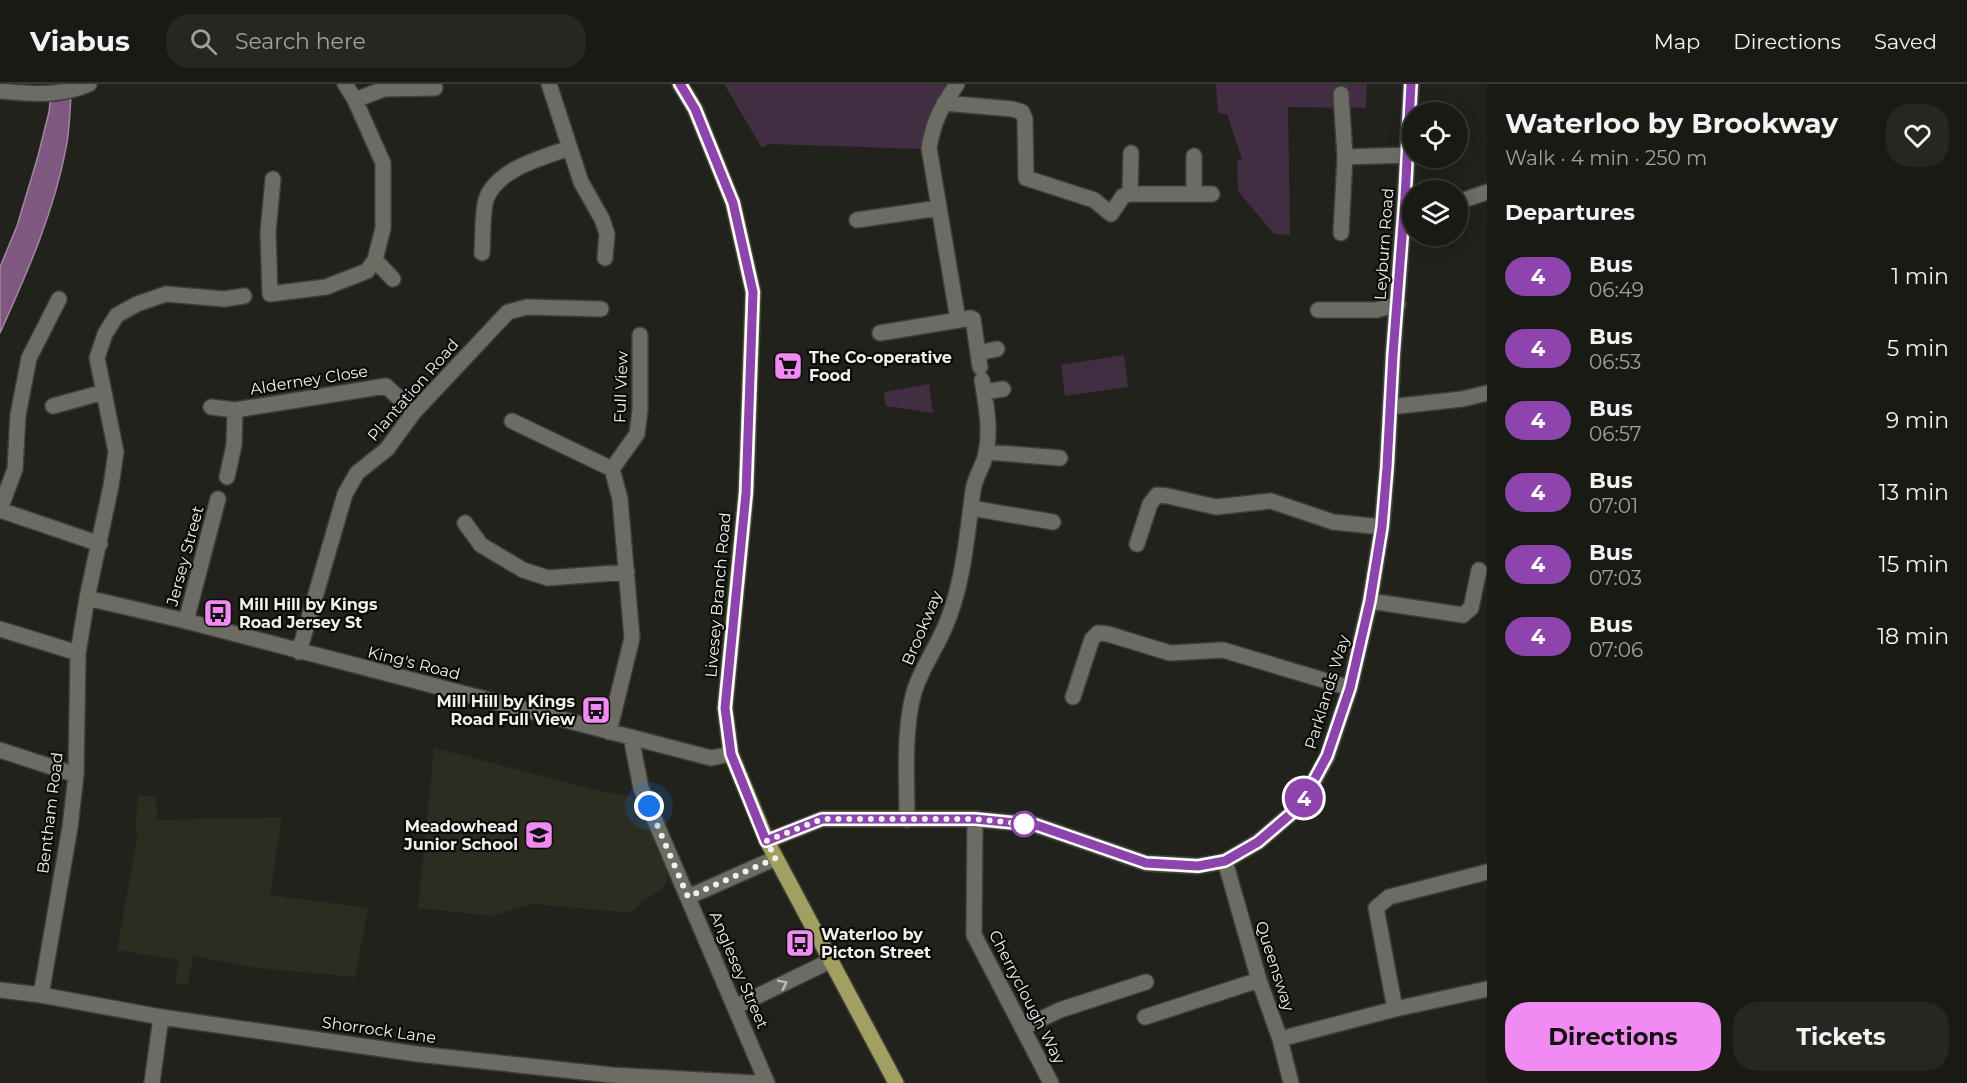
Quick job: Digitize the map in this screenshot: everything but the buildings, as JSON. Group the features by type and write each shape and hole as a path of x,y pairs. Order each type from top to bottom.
{"main road":[{"name":"Livesey Branch Road","path":"680,84 695,109 733,203 753,292 746,493 725,708 731,754 766,841 896,1083"}],"street":[{"path":"345,84 356,100 382,163 383,228 375,260 393,279"},
{"path":"549,84 581,182 605,226 607,234 605,258"},
{"path":"880,333 958,320 929,148 933,125 957,84"},
{"name":"Leyburn Road","path":"1410,102 1411,84"},
{"path":"0,91 44,95 83,86"},
{"path":"356,100 384,89 435,88"},
{"path":"1341,94 1344,156 1341,233"},
{"path":"945,103 1012,109 1022,112 1025,119 1026,178 1094,200 1111,214 1123,196 1130,194 1212,194"},
{"path":"482,253 486,198 501,179 526,164 569,148"},
{"path":"1130,194 1131,153"},
{"path":"1344,156 1402,155"},
{"path":"1194,156 1194,194"},
{"path":"257,295 268,232 273,179"},
{"path":"1468,199 1487,192"},
{"path":"857,220 939,208"},
{"name":"Leyburn Road","path":"1390,407 1404,246"},
{"name":"Bentham Road","path":"41,995 70,827 76,776 78,652 116,452 97,358 105,334 117,315 137,304 166,294 224,298 326,287 367,271 375,260"},
{"path":"59,299 29,358 18,415 15,469 0,510 100,544"},
{"path":"1318,310 1376,310 1398,304"},
{"name":"Plantation Road","path":"299,652 345,494 357,473 387,449 414,412 508,312 527,307 601,309"},
{"name":"Brookway","path":"907,820 909,719 915,692 948,619 958,590 974,483 987,452 988,426 973,319 958,320"},
{"name":"Full View","path":"612,469 637,434 640,410 640,335"},
{"path":"997,349 981,373 1003,388"},
{"name":"Alderney Close","path":"211,407 235,410 386,386 414,412"},
{"path":"53,406 104,392"},
{"path":"1390,407 1462,399 1487,393"},
{"name":"Parklands Way","path":"766,841 822,819 975,819 1036,825 1146,863 1198,866 1225,861 1258,842 1300,806 1327,756 1350,688 1370,601 1382,527 1390,407"},
{"name":"Alderney Close","path":"227,477 234,445 235,410"},
{"path":"512,421 612,469 621,500 632,638 609,732"},
{"path":"987,452 1060,458"},
{"path":"1137,544 1150,504 1157,495 1216,507 1271,501 1333,522 1382,527"},
{"name":"Jersey Street","path":"186,621 218,500"},
{"path":"971,508 1053,522"},
{"path":"465,523 481,545 523,570 548,578 627,572"},
{"path":"1370,601 1463,615 1471,608 1479,570"},
{"name":"King's Road","path":"87,598 186,621 711,758 731,754"},
{"path":"0,629 78,652"},
{"path":"1073,697 1092,639 1098,633 1170,653 1223,650 1350,688"},
{"name":"Anglesey Street","path":"631,737 641,788 766,1083"},
{"path":"0,750 76,776"},
{"name":"Cherryclough Way","path":"975,819 974,935 1051,1083"},
{"path":"688,897 776,858"},
{"name":"Queensway","path":"1225,861 1259,980 1280,1039 1291,1083"},
{"path":"1395,1009 1376,908 1389,897 1487,872"},
{"path":"735,1006 830,961"},
{"path":"1145,1017 1259,980"},
{"path":"1022,1028 1060,1010 1146,982"},
{"path":"1280,1039 1395,1009 1487,989"},
{"name":"Shorrock Lane","path":"0,990 41,995 161,1017 612,1079 756,1083"},
{"path":"152,1083 161,1017"}],"shaded area":[{"path":"52,84 72,84 68,136 62,168 40,240 0,333 0,267 17,226 38,156 49,112"},
{"path":"724,84 954,84 925,149 769,144 762,148"},
{"path":"1216,84 1367,84 1366,108 1288,107 1290,235 1274,234 1238,191 1237,161 1242,159 1227,114 1218,113"},
{"path":"1124,355 1128,387 1065,396 1061,365"},
{"path":"929,384 933,413 886,406 884,392"},
{"name":"Meadowhead Junior School","path":"434,748 597,790 638,798 669,872 667,882 662,889 646,899 631,913 533,904 491,916 418,908"},
{"path":"138,795 156,797 157,820 282,817 270,895 368,908 355,977 258,968 193,956 188,985 175,983 179,960 117,950 138,832 135,831"}],"bus line":[{"name":"4","path":"680,84 695,109 733,203 753,292 746,493 725,708 731,754 766,841 822,819 975,819 1036,825 1146,863 1198,866 1225,861 1258,842 1300,806 1327,756 1350,688 1370,601 1382,527 1411,84"}],"place":[{"name":"The Co-operative Food","path":"788,366"},
{"name":"Mill Hill by Kings Road Jersey St","path":"218,613"},
{"name":"Mill Hill by Kings Road Full View","path":"596,710"},
{"name":"Meadowhead Junior School","path":"539,835"},
{"name":"Waterloo by Picton Street","path":"800,943"}],"route":[{"path":"649,806 688,897 776,858 766,841 822,819 975,819 1024,824"}]}
